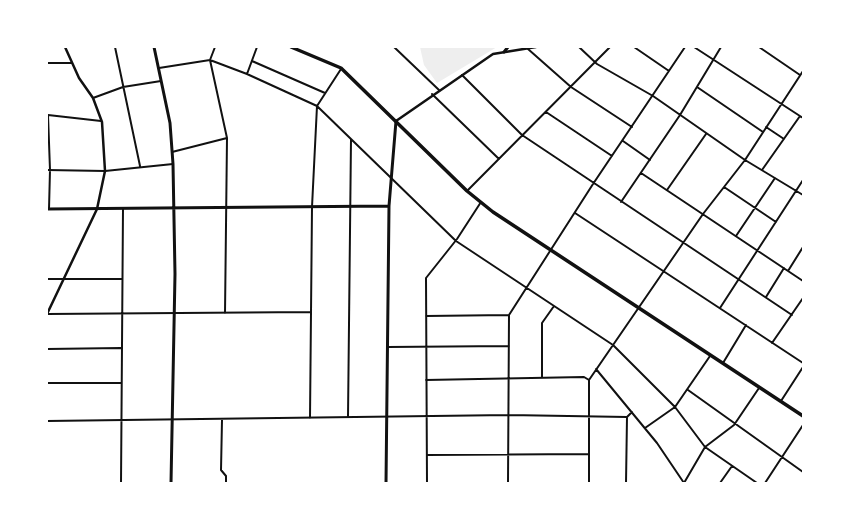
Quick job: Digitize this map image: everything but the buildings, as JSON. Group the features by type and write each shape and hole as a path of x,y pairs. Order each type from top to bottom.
{"main road":[{"path":"154,47 170,123 175,208 171,483"},
{"path":"291,47 341,68 481,202 722,364 803,416"},
{"path":"504,52 508,47"},
{"path":"386,483 388,417 389,206 396,121"},
{"path":"48,209 389,206"}],"street":[{"path":"65,47 79,78 93,98 102,122 105,170 97,209 47,314 311,312"},
{"path":"115,47 140,166"},
{"path":"215,47 210,60 227,138 225,313"},
{"path":"247,74 258,47"},
{"path":"394,47 438,90"},
{"path":"396,121 432,94 493,54 536,47"},
{"path":"579,47 596,62 653,96 745,160 803,195"},
{"path":"467,190 610,47"},
{"path":"634,47 669,71"},
{"path":"508,483 510,379 508,346 509,315 593,184 685,47"},
{"path":"694,47 802,117 762,170"},
{"path":"621,202 680,115 720,47"},
{"path":"758,47 800,75"},
{"path":"528,48 571,87 632,127"},
{"path":"159,68 210,60 247,74 317,106 456,241 613,345 675,407 705,448 757,483"},
{"path":"252,61 325,93"},
{"path":"47,64 73,63"},
{"path":"310,418 312,207 317,106 341,68"},
{"path":"589,483 589,380 704,214 745,160 803,71"},
{"path":"462,74 522,135 593,184 792,314"},
{"path":"93,98 123,87 161,81"},
{"path":"697,87 763,132"},
{"path":"432,94 499,159"},
{"path":"546,112 612,156"},
{"path":"48,209 47,115 102,122"},
{"path":"766,127 784,139"},
{"path":"667,190 707,134"},
{"path":"172,152 227,138"},
{"path":"348,418 349,206 351,139"},
{"path":"622,141 650,160"},
{"path":"48,170 105,170 173,164"},
{"path":"641,173 803,281"},
{"path":"736,236 775,178"},
{"path":"720,308 803,180"},
{"path":"724,187 776,222"},
{"path":"427,483 426,278 456,241 481,202"},
{"path":"121,483 123,208"},
{"path":"575,213 803,363"},
{"path":"788,270 803,246"},
{"path":"766,298 784,268"},
{"path":"47,279 122,279"},
{"path":"772,343 803,298"},
{"path":"542,378 542,323 554,306"},
{"path":"426,316 509,315"},
{"path":"722,364 746,325"},
{"path":"388,347 508,346"},
{"path":"47,349 121,348"},
{"path":"645,428 675,407 710,356"},
{"path":"780,401 803,367"},
{"path":"596,369 645,428 684,483 705,448 734,425 759,388"},
{"path":"799,374 803,376"},
{"path":"426,380 584,377 589,380"},
{"path":"47,383 121,383"},
{"path":"688,390 734,425 803,472"},
{"path":"626,483 627,417 632,412"},
{"path":"47,421 173,419 222,420 509,415 589,415 627,417"},
{"path":"222,420 221,470 226,476 226,483"},
{"path":"765,483 803,425"},
{"path":"427,455 589,454"},
{"path":"720,483 732,466"}],"shaded area":[{"path":"420,47 497,47 437,83 424,65"}]}
